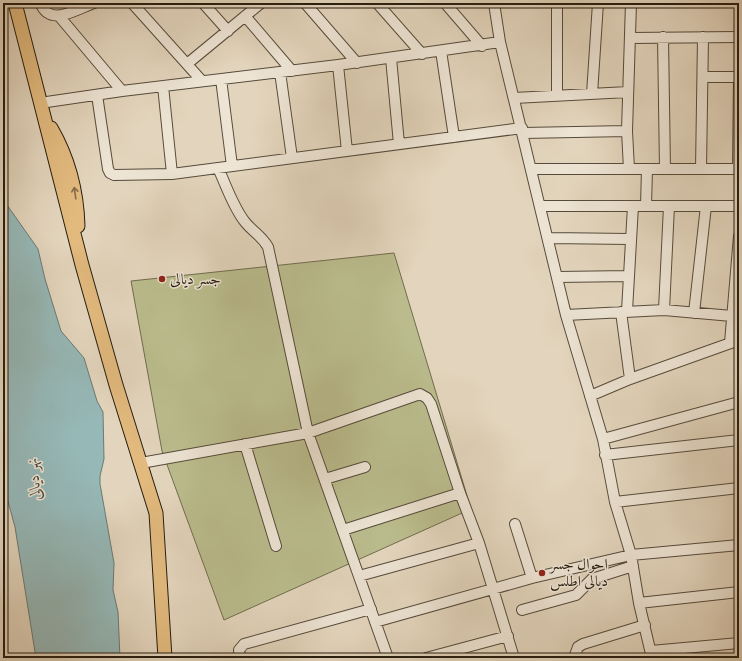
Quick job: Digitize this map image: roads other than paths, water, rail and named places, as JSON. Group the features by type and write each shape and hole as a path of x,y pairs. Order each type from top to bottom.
{"main road":[{"path":"16,4 41,108 114,377 154,504 158,522 165,658"}],"street":[{"path":"40,3 46,13 52,16 59,16 94,3"},
{"path":"132,3 202,81"},
{"path":"203,3 228,31"},
{"path":"187,64 261,3"},
{"path":"304,3 357,63"},
{"path":"377,3 422,54"},
{"path":"446,3 482,46"},
{"path":"494,3 500,42 523,130 566,315 603,439 615,502 631,555 639,603 651,655 739,642"},
{"path":"557,3 558,95"},
{"path":"592,94 598,3"},
{"path":"629,169 627,131 631,3"},
{"path":"59,16 122,91"},
{"path":"246,16 292,71"},
{"path":"663,37 664,169"},
{"path":"701,169 703,37"},
{"path":"630,38 739,37"},
{"path":"41,108 97,94 357,63 482,46 500,42"},
{"path":"441,51 454,136"},
{"path":"391,58 399,144"},
{"path":"338,65 347,151"},
{"path":"280,72 292,158"},
{"path":"531,169 738,169 739,77 703,77"},
{"path":"221,79 232,166"},
{"path":"163,86 172,174"},
{"path":"514,98 628,92"},
{"path":"97,94 108,169 110,173 114,175 172,174 454,136 523,130 627,131"},
{"path":"218,168 240,213 246,222 261,235 268,247 308,432 388,658"},
{"path":"646,206 648,169"},
{"path":"541,206 739,206"},
{"path":"630,379 624,312 629,276 633,206"},
{"path":"664,310 669,206"},
{"path":"694,313 706,206"},
{"path":"590,396 630,379 735,342 732,316 739,236"},
{"path":"549,238 630,239"},
{"path":"558,277 629,276"},
{"path":"566,315 664,310 732,316"},
{"path":"141,463 308,432 420,394 427,398 431,404 460,493 479,543 514,658"},
{"path":"603,439 739,402"},
{"path":"605,455 739,440"},
{"path":"245,444 276,546"},
{"path":"325,479 365,466"},
{"path":"615,502 739,488"},
{"path":"343,530 460,493"},
{"path":"515,524 532,578"},
{"path":"359,576 479,543"},
{"path":"375,622 532,578 631,555 739,545"},
{"path":"522,610 576,595 592,579 633,566"},
{"path":"639,603 739,592"},
{"path":"240,658 239,650 244,644 371,609"},
{"path":"574,658 578,647 583,644 645,625"},
{"path":"426,658 508,636"}],"water":[{"name":"نهر ديالى","path":"3,183 7,205 38,249 45,279 61,331 84,358 97,401 103,412 104,459 100,476 100,484 114,563 113,590 118,612 120,658 36,658 15,527 3,483"}],"place":[{"name":"جسر ديالى","path":"162,279"},
{"name":"احوال جسر ديالى اطلس","path":"542,573"}]}
